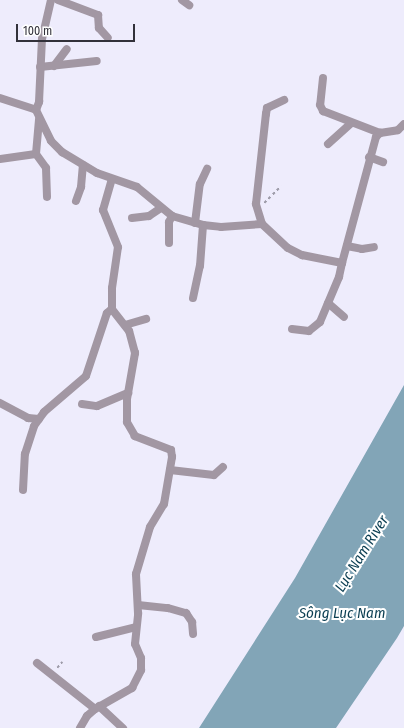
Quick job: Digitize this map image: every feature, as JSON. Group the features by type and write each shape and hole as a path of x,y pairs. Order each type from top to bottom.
{"street":[{"path":"52,0 43,28 39,102 36,110 39,119 51,141 62,152 83,165 112,179 137,187 172,216 199,224 221,227 262,224"},
{"path":"58,0 98,15 99,28 108,38"},
{"path":"54,66 68,49"},
{"path":"40,67 96,62"},
{"path":"322,78 320,106 323,111 380,133 398,130 404,124"},
{"path":"0,98 36,110"},
{"path":"284,100 267,108 257,208 262,224 288,248 302,255 342,263"},
{"path":"39,119 36,154 46,168 47,197"},
{"path":"328,144 351,123"},
{"path":"292,330 313,330 328,303 347,246 369,157 376,137 380,133"},
{"path":"0,159 36,154"},
{"path":"369,157 383,162"},
{"path":"76,200 81,187 83,165"},
{"path":"193,298 200,266 200,184 207,169"},
{"path":"80,728 87,716 97,708 132,688 141,670 141,658 135,644 138,605 136,574 150,527 164,504 170,470 171,450 135,436 130,431 126,412 135,354 132,338 125,325 112,309 112,288 118,247 103,210 112,179"},
{"path":"132,218 149,216 161,208"},
{"path":"169,242 168,222 172,216"},
{"path":"347,246 362,249 374,247"},
{"path":"328,303 344,317"},
{"path":"24,490 25,454 29,437 39,419 86,376 107,313 112,309"},
{"path":"125,325 146,319"},
{"path":"82,404 97,406 128,393"},
{"path":"0,403 28,418 39,419"},
{"path":"170,470 214,475 223,467"},
{"path":"138,605 168,608 186,613 192,622 193,634"},
{"path":"96,637 136,626"},
{"path":"37,663 53,674 61,684 97,708 123,728"}],"path":[{"path":"257,208 281,186"},
{"path":"53,674 62,662"}],"water":[{"name":"Sông Lục Nam","path":"404,385 404,626 397,638 336,728 199,728 295,578"}],"water label":[{"name":"Lục Nam River","path":"362,554"}]}
